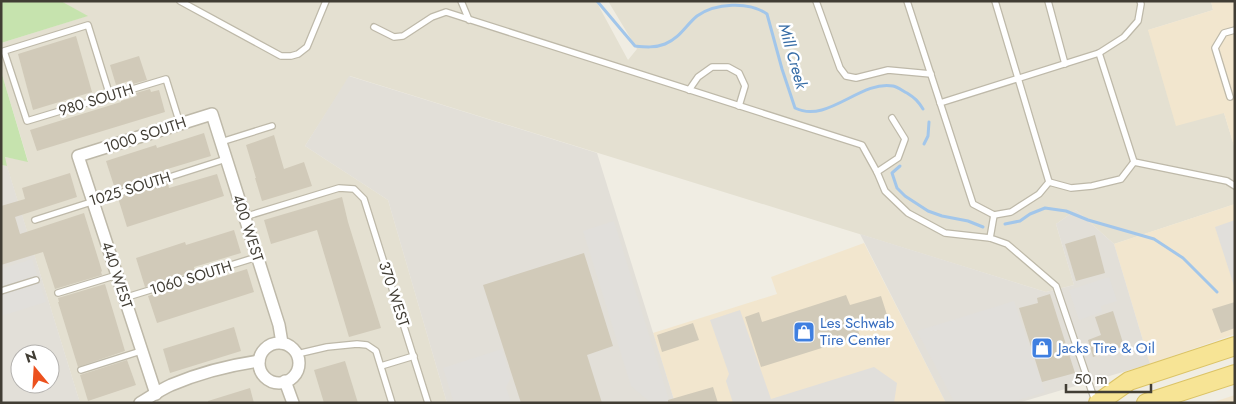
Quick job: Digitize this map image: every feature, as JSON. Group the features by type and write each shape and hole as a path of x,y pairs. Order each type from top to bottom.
{"main road":[{"path":"1096,403 1129,382 1235,346"},
{"path":"1146,403 1235,374"}],"street":[{"name":"1000 SOUTH","path":"78,156 212,114"},
{"name":"400 WEST","path":"212,114 279,325 282,343"},
{"name":"440 WEST","path":"78,156 156,394"},
{"path":"282,343 288,345 297,354 298,367 291,378 285,381 272,381 266,378 259,367 260,354 269,345 282,343"},
{"path":"140,403 185,380 238,364 259,361"},
{"path":"285,381 293,403"}],"lane":[{"path":"180,1 281,56 298,54 307,47 326,1"},
{"path":"461,1 468,20"},
{"path":"816,1 840,68 846,76 856,78 888,70 931,74"},
{"path":"907,1 973,204 994,215 1011,212 1039,194 1050,182"},
{"path":"995,1 1050,182"},
{"path":"1048,1 1066,64"},
{"path":"940,103 1099,53 1124,37 1138,21 1140,1"},
{"path":"374,27 394,37 403,36 432,17 446,12 862,145 877,172 884,191 908,213 945,233 990,238 1007,244 1056,286 1096,403"},
{"name":"980 SOUTH","path":"110,96 88,25 4,51 27,122 166,79 180,124"},
{"path":"1230,97 1215,48 1224,33 1235,30"},
{"path":"1099,53 1134,162"},
{"path":"689,90 698,77 712,67 728,67 739,73 745,86 739,106"},
{"path":"877,172 898,158 905,139 892,118"},
{"path":"221,142 272,126"},
{"name":"1025 SOUTH","path":"34,220 226,159"},
{"path":"1050,182 1071,188 1092,186 1121,179 1134,162"},
{"path":"1134,162 1227,181 1235,186"},
{"name":"370 WEST","path":"244,217 339,188 354,190 364,199 428,403"},
{"path":"990,238 994,215"},
{"name":"1060 SOUTH","path":"124,298 257,257"},
{"path":"58,293 117,275"},
{"path":"1,291 36,280"},
{"path":"297,354 327,347 367,345 376,351 392,403"},
{"path":"81,370 142,350"},
{"path":"381,366 414,356"}],"shaded area":[{"path":"61,1 596,1 628,60 637,49 608,1 1211,1 1213,10 1148,30 1224,113 1235,149 1235,204 1114,244 1076,210 1056,224 1074,285 1046,292 350,76 305,146 388,200 447,403 80,403 4,157 28,161 1,71 1,43 87,16"},
{"path":"1211,1 1235,1 1235,149 1224,113 1176,126 1148,30 1213,10"},
{"path":"349,76 597,153 675,403 447,403 388,200 305,146"},
{"path":"1,165 7,166 80,403 1,403"},
{"path":"1235,204 1235,334 1150,364 1114,244"},
{"path":"1076,210 1114,244 1150,364 1018,403 946,403 860,234 1046,292 1074,285 1056,224"},
{"path":"1235,220 1235,289 1215,227"},
{"path":"614,221 670,403 651,403 631,386 583,231"},
{"path":"864,243 946,403 675,403 653,333 777,294 771,277"},
{"path":"32,259 46,302 1,316 1,269"},
{"path":"1109,277 1117,301 1101,306 1102,312 1079,320 1069,290"},
{"path":"1014,301 1045,392 1009,403 955,403 917,331"},
{"path":"740,310 771,399 874,367 897,383 894,403 733,403 726,381 729,374 710,320"},
{"path":"502,349 511,377 506,387 511,403 454,403 443,368"},
{"path":"1235,395 1235,403 1211,403"}],"green space":[{"path":"1,1 61,1 88,16 1,43"},
{"path":"1,71 28,162 5,157 7,166 1,165"}],"building":[{"path":"76,36 92,92 33,110 18,54"},
{"path":"139,56 147,80 133,84 132,80 116,85 110,65"},
{"path":"150,89 151,92 159,90 165,112 37,151 30,130 121,102 137,96 136,93"},
{"path":"204,133 211,156 164,170 165,174 115,189 106,161 156,145 157,148"},
{"path":"274,135 284,169 304,162 312,186 262,201 246,145"},
{"path":"70,173 77,197 15,217 20,234 84,213 102,275 55,289 43,252 1,265 1,206 25,199 22,188"},
{"path":"217,174 224,196 127,227 118,198 168,183 169,188"},
{"path":"342,197 381,328 349,337 317,230 271,244 264,220"},
{"path":"234,230 241,253 194,267 195,271 145,287 136,258 185,242 186,245"},
{"path":"1095,235 1105,273 1076,281 1065,244"},
{"path":"584,253 613,346 587,355 602,403 521,403 483,285"},
{"path":"247,269 254,292 157,323 148,296 198,280 199,284"},
{"path":"105,284 125,351 78,367 58,298"},
{"path":"1050,294 1075,373 1042,382 1019,308 1038,303 1037,298"},
{"name":"Les Schwab Tire Center","path":"846,295 850,305 881,296 888,318 857,327 860,336 761,367 745,317 759,312 762,322"},
{"path":"1235,302 1235,328 1221,333 1212,309"},
{"path":"1113,311 1124,346 1093,357 1088,340 1101,335 1095,317"},
{"path":"693,323 699,340 662,352 657,335"},
{"path":"234,327 241,351 170,373 163,349"},
{"path":"127,360 136,385 88,401 80,375"},
{"path":"345,361 358,403 324,403 314,370"},
{"path":"713,387 718,403 668,403 668,400"},
{"path":"250,388 254,403 208,403 208,401"}],"waterway":[{"name":"Mill Creek","path":"597,1 635,46 642,47 665,44 679,35 697,16 713,8 732,5 751,7 767,14 795,108 807,111 820,110 868,89 893,86 914,98 923,109"},
{"name":"Mill Creek","path":"924,144 928,136 929,122"},
{"name":"Mill Creek","path":"900,166 892,173 897,188 905,196 928,211 968,221 983,227"},
{"name":"Mill Creek","path":"1005,224 1020,221 1030,214 1045,208 1066,211 1088,220 1154,239 1183,258 1217,292"}],"place":[{"name":"Les Schwab Tire Center","path":"804,332"},
{"name":"Jacks Tire & Oil","path":"1042,348"}]}
